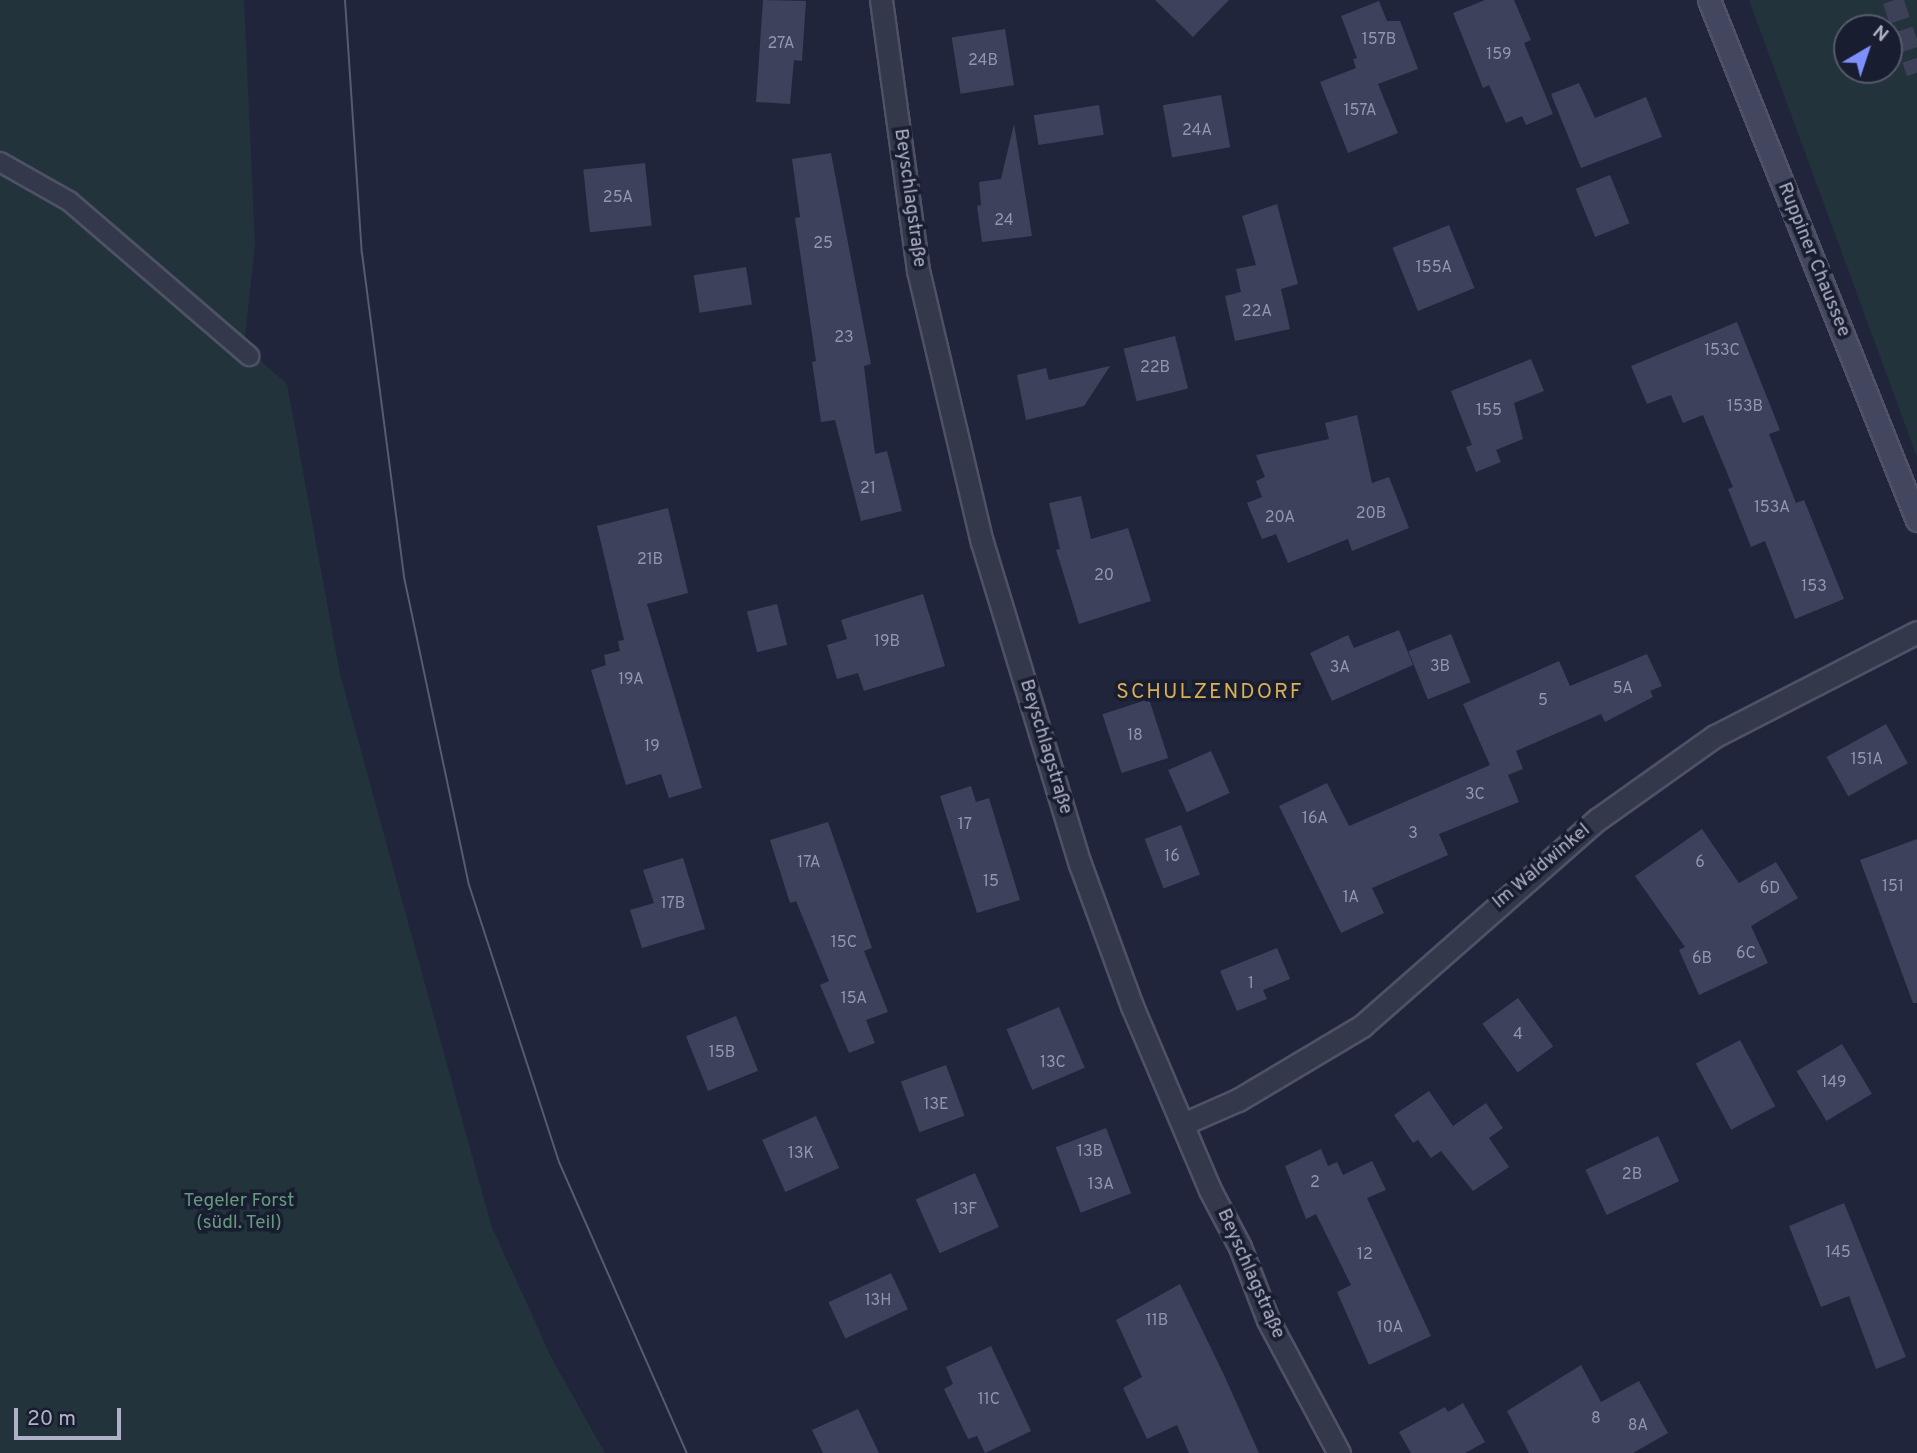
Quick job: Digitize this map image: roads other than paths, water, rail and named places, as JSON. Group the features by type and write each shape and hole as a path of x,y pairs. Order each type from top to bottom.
{"street":[{"name":"Beyschlagstraße","path":"881,0 918,270 982,542 1080,864 1132,1006 1268,1320 1339,1453"},
{"name":"Ruppiner Chaussee","path":"1709,0 1917,520"},
{"name":"Im Waldwinkel","path":"1183,1124 1261,1087 1362,1026 1598,819 1715,736 1917,632"}],"lane":[{"path":"0,162 69,201 249,356"}],"tunnel":[{"path":"1893,0 1917,72"}],"tram line":[{"path":"345,0 362,253 404,577 469,885 559,1162 687,1453"}],"district":[{"name":"SCHULZENDORF","path":"1210,693"}],"park label":[{"name":"Tegeler Forst (südl. Teil)","path":"239,1213"}]}
